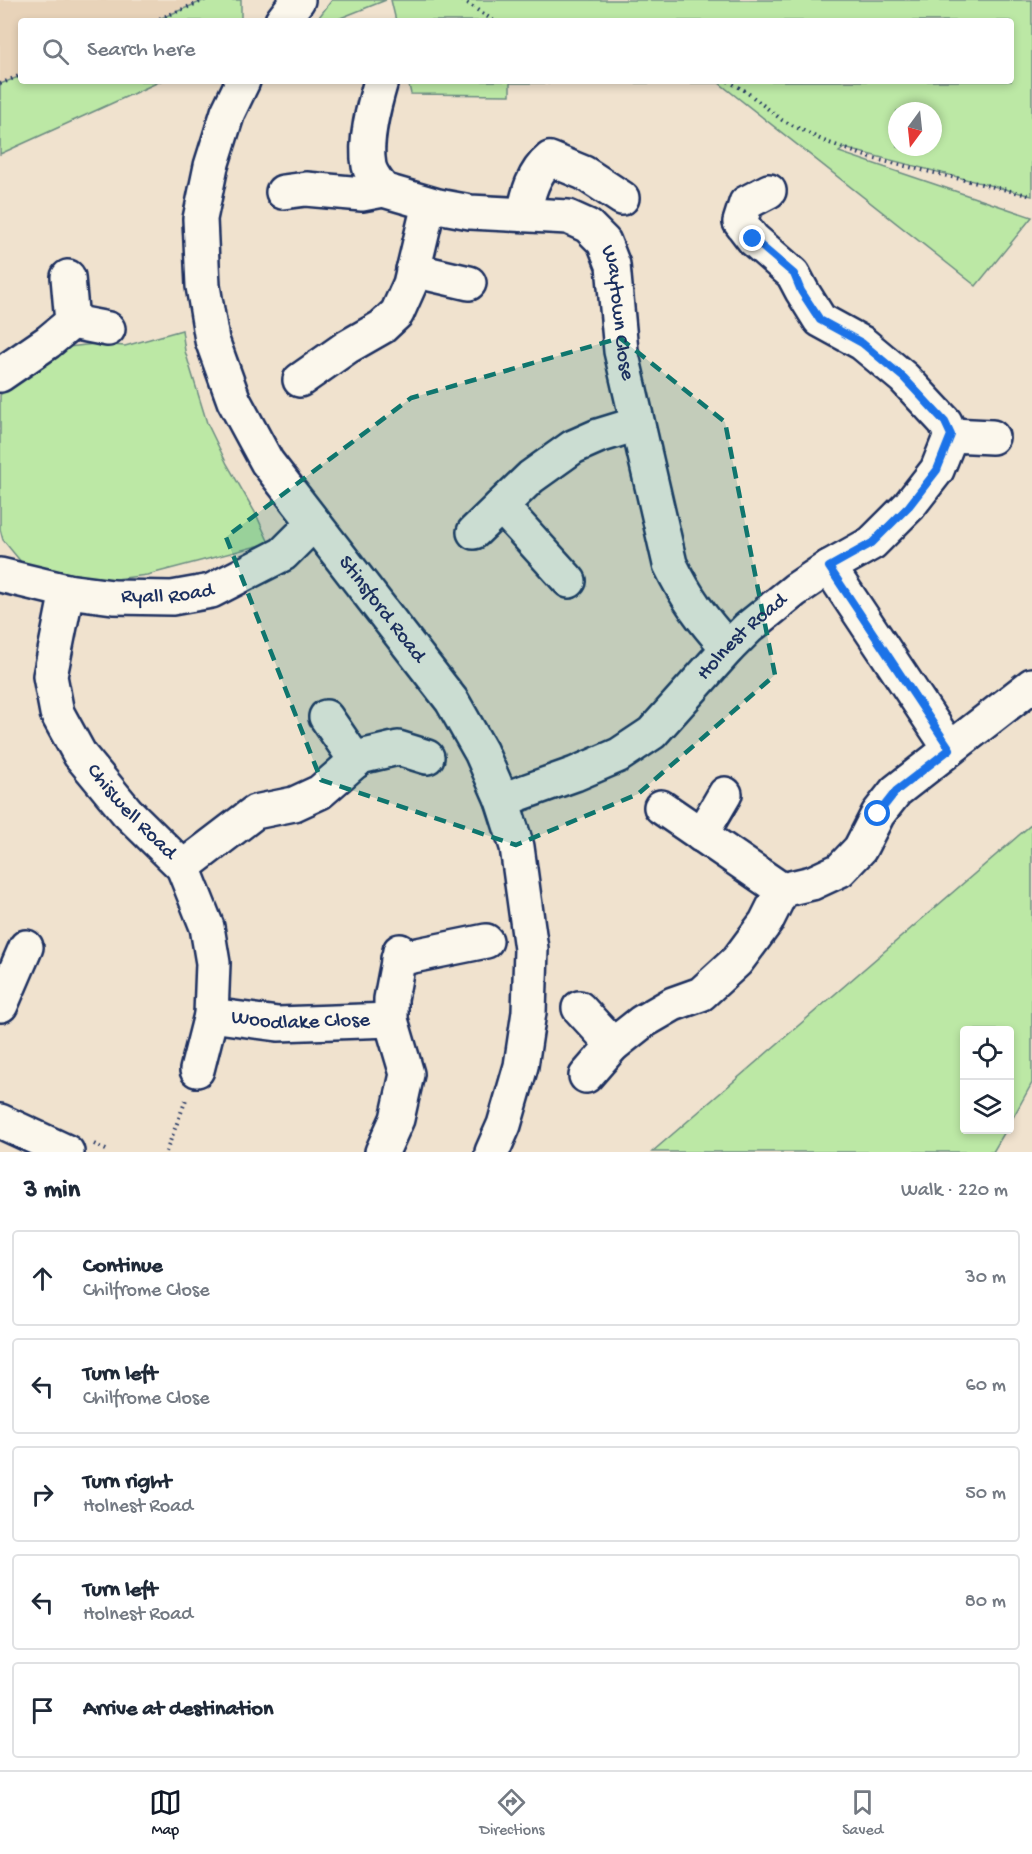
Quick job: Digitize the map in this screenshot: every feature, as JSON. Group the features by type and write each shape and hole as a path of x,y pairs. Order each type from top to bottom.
{"street":[{"path":"284,18 298,0"},
{"name":"Stinsford Road","path":"242,84 228,112 211,166 200,219 203,286 212,340 234,401 267,462 452,700 481,752 502,800 517,848 525,892 531,949 529,1012 521,1066 504,1125 492,1152"},
{"path":"380,84 368,146 369,167 383,190"},
{"path":"524,214 532,184 543,165 550,159 584,173 622,198"},
{"name":"Waytown Close","path":"284,192 306,189 362,194 383,190 429,204 470,212 568,217 588,226 604,242 613,265 621,351 670,564 684,592 704,622 728,648"},
{"path":"769,191 746,203 740,222 753,239 794,274 801,291 820,320 862,343 904,378 945,422 951,435 992,437"},
{"path":"300,380 347,347 381,327 397,313 410,284 429,204"},
{"path":"413,270 469,282"},
{"path":"68,277 72,322"},
{"path":"72,322 108,329"},
{"path":"0,375 48,342 72,322"},
{"path":"474,532 531,477 573,447 598,436 637,424"},
{"name":"Holnest Road","path":"502,800 575,774 619,755 652,732 748,628 795,590 829,567 872,543 909,506 937,470 951,435"},
{"path":"501,506 568,581"},
{"name":"Ryall Road","path":"0,575 68,591 113,597 172,598 211,591 283,554 314,523"},
{"path":"829,567 950,749"},
{"name":"Chiswell Road","path":"68,591 50,676 57,713 80,755 127,812 183,867 207,927 213,963 211,1015 197,1070"},
{"path":"661,807 782,890 812,883 840,870 861,849 878,814 896,791 1032,685"},
{"path":"326,717 356,760"},
{"path":"183,867 255,812 294,804 320,792 360,757 398,748 427,757"},
{"path":"701,834 725,794"},
{"path":"586,1076 613,1045 642,1022 673,1004 701,994 737,961 766,922 782,890"},
{"name":"Woodlake Close","path":"382,1152 397,1119 406,1074 391,1020 391,999 399,955 486,941"},
{"path":"2,1005 14,962"},
{"path":"579,1008 613,1045"},
{"name":"Woodlake Close","path":"211,1015 278,1024 391,1020"},
{"path":"0,1121 67,1152"}],"path":[{"path":"161,18 205,0"},
{"path":"462,0 489,18"},
{"path":"0,84 18,76"},
{"path":"733,84 782,120 824,141 871,158 1032,196"},
{"path":"166,1152 197,1070"}],"highlighted area":[{"path":"620,338 725,422 775,675 638,794 516,845 321,780 226,537 411,398"}],"shaded area":[{"path":"0,0 205,0 161,18 18,18 18,77 0,84"}],"green space":[{"path":"205,0 241,0 241,18 161,18"},
{"path":"332,0 386,0 341,18 318,18"},
{"path":"391,0 1032,0 1032,196 844,148 839,152 1032,217 976,286 720,84 1014,84 1014,18 395,18"},
{"path":"18,77 18,84 154,84 0,154 0,84"},
{"path":"409,84 510,84 510,95 411,94"},
{"path":"182,330 185,351 207,423 269,543 147,575 108,580 31,574 3,540 0,529 0,395 68,347 95,344 125,346"},
{"path":"1032,824 1032,1083 1014,1116 1014,1026 960,1026 960,1134 1004,1134 993,1152 652,1152"}],"route":[{"path":"753,239 794,274 801,291 820,320 862,343 904,378 945,422 951,435 937,470 909,506 872,543 829,567 950,749 896,791 878,814"}]}
